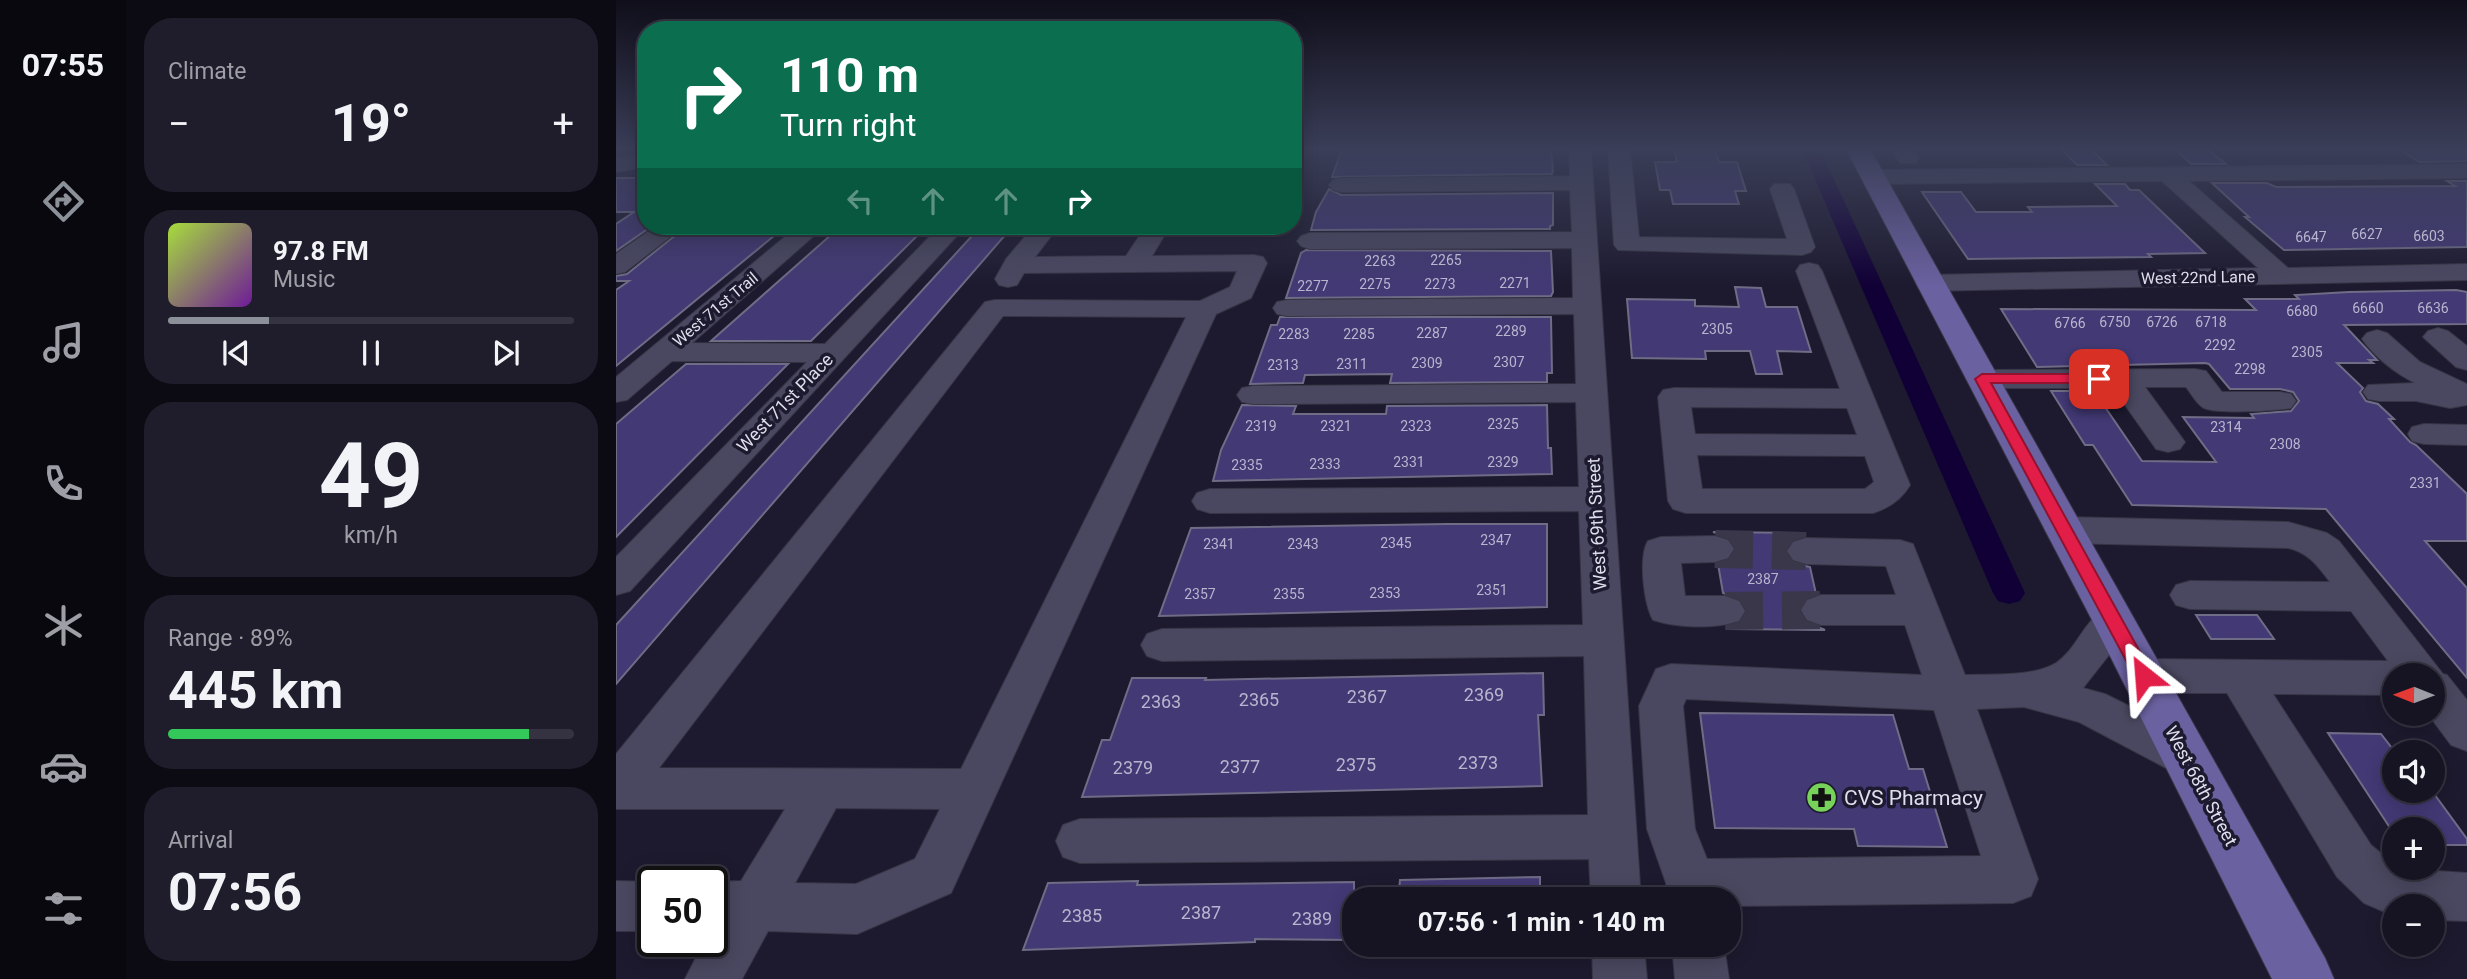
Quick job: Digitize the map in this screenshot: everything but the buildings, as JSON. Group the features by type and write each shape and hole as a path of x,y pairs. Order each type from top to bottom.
{"main road":[{"name":"West 68th Street","path":"1882,195 1928,283 2115,622 2304,979"}],"street":[{"name":"West 69th Street","path":"1581,195 1615,887"},
{"path":"1623,195 1627,245 1705,258"},
{"path":"1784,195 1893,485 1873,501 1686,501 1674,397 1859,399"},
{"path":"2196,195 2282,276"},
{"path":"1625,223 1802,248"},
{"path":"616,266 659,235"},
{"name":"West 71st Trail","path":"616,393 802,235"},
{"name":"West 71st Place","path":"616,581 945,235"},
{"path":"975,789 616,789 995,308 1015,265 1040,235"},
{"path":"1134,264 1152,235"},
{"path":"1310,241 1583,240"},
{"path":"1634,269 1705,258 1802,248"},
{"path":"995,308 1204,309 1241,292 1254,263 1015,265"},
{"name":"West 22nd Lane","path":"1928,283 2467,272"},
{"path":"2147,278 2171,305"},
{"path":"2080,280 2100,306"},
{"path":"2008,281 2026,307"},
{"path":"1287,308 1586,306"},
{"path":"734,905 857,909 933,876 1204,309"},
{"path":"2438,337 2467,361"},
{"path":"2377,339 2409,368 2467,396"},
{"path":"664,352 833,353"},
{"path":"2122,378 2168,442"},
{"path":"1982,379 2194,378 2213,401 2280,401"},
{"path":"2379,392 2416,392 2467,402"},
{"path":"1252,395 1591,393"},
{"path":"2424,434 2467,435"},
{"path":"1680,444 1878,446"},
{"path":"1210,501 1596,499"},
{"path":"2063,530 2303,538 2326,550 2413,663"},
{"path":"1715,550 1661,550 1667,610 1726,611"},
{"path":"1741,889 2013,879 1900,553 1806,551"},
{"path":"2190,595 2362,597"},
{"path":"1821,610 1920,610"},
{"path":"1691,887 1671,829 1661,706 1671,681 1950,693 2024,690 2071,676 2115,622"},
{"path":"1162,645 1603,640"},
{"path":"2144,676 2382,678"},
{"path":"2239,676 2354,861 2382,886 2400,894 2467,897"},
{"path":"2024,690 2090,707 2184,755"},
{"path":"2445,704 2467,732"},
{"path":"712,979 734,905 823,789"},
{"path":"1080,841 1613,837"},
{"path":"616,906 637,906"},
{"path":"1619,957 1620,979"},
{"path":"1699,957 1702,979"}],"waterway":[{"path":"1831,195 2009,593"}],"tunnel":[{"path":"1715,549 1806,551"},
{"path":"1725,611 1821,610"}],"place":[{"name":"CVS Pharmacy","path":"1821,798"}],"route":[{"path":"2099,379 1982,379 2144,676"}]}
